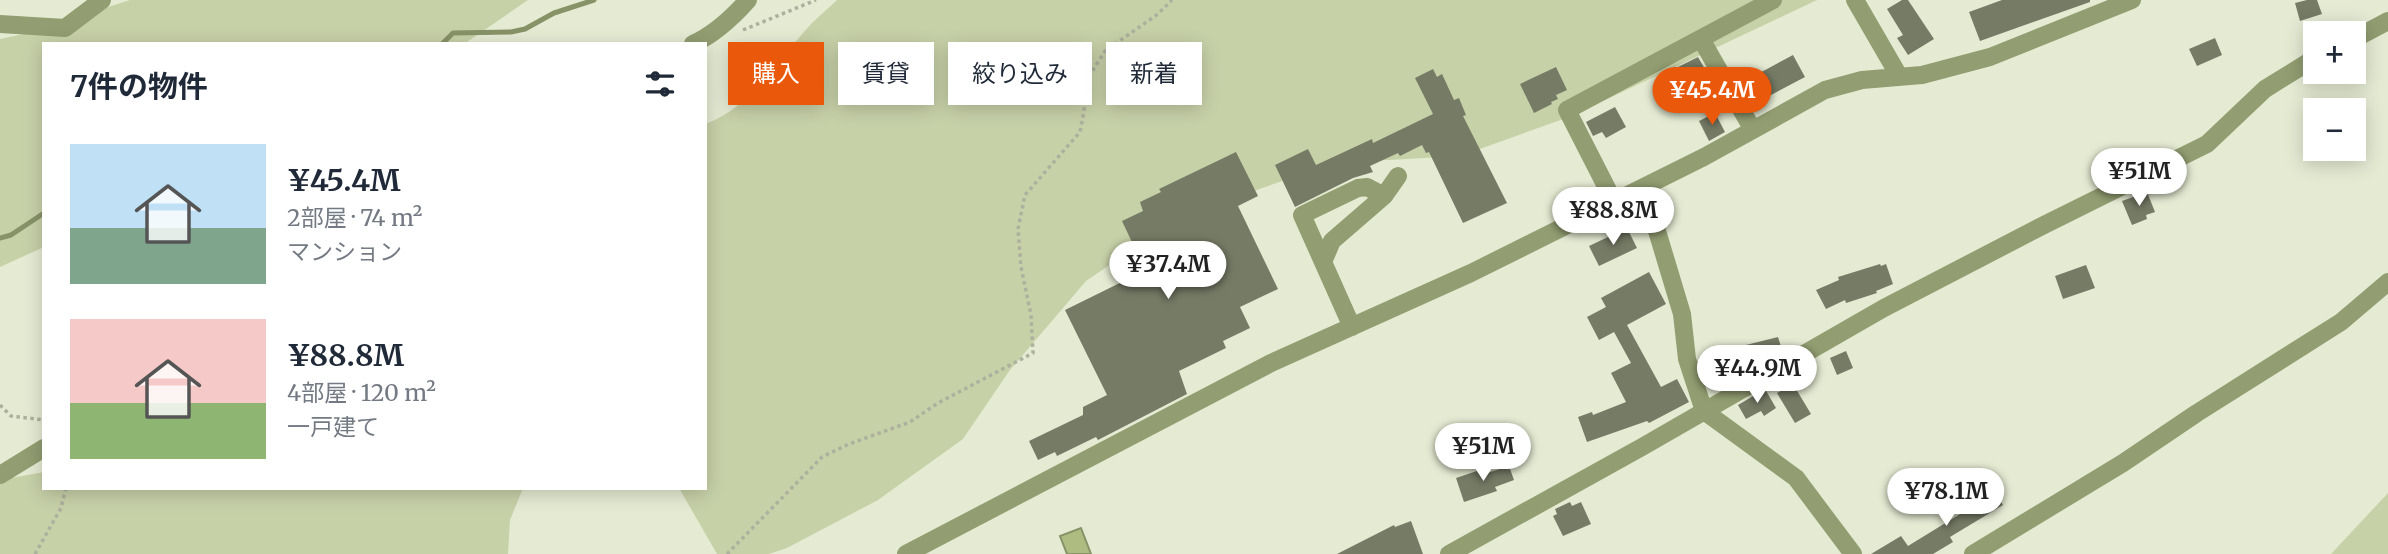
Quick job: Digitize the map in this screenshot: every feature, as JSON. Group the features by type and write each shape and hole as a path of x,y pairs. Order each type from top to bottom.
{"street":[{"path":"0,24 65,27 102,0"},
{"path":"697,42 732,17 748,0"},
{"path":"1614,202 1567,110 1773,0"},
{"path":"1855,0 1899,76"},
{"path":"906,554 1271,363 1471,273 1640,189 1825,90 1862,80 1922,75 1990,57 2132,0"},
{"path":"2366,33 2388,21"},
{"path":"1700,38 1753,130"},
{"path":"1449,554 1884,308 2207,145 2265,89 2303,65"},
{"path":"1323,262 1332,242 1384,196 1398,176"},
{"path":"1352,327 1302,215 1358,188 1367,187 1384,196"},
{"path":"1640,189 1657,231 1682,314 1687,359 1704,411 1796,478 1853,554"},
{"path":"1973,554 2123,463 2197,412 2341,322 2388,282"},
{"path":"0,475 42,448"}],"path":[{"path":"739,31 751,29 817,0"},
{"path":"727,554 764,513 822,457 909,422 938,403 1033,353 1031,315 1021,267 1017,229 1025,195 1080,132 1086,81 1105,51 1158,14 1172,0"},
{"path":"0,405 11,415 42,420"},
{"path":"35,554 61,508 66,490"}],"shaded area":[{"path":"130,0 528,0 467,42 42,42 42,248 0,267 0,39"},
{"path":"837,0 1817,0 1569,117 1460,156 1335,163 1236,197 1142,243 1086,281 1010,370 963,439 878,500 787,548 769,554 717,554 680,490 707,490 707,123 739,105 824,105 824,42 796,42"},
{"path":"42,472 42,490 522,490 510,520 508,554 0,554 0,480"},
{"path":"2388,493 2388,554 2331,554"},
{"path":"1081,528 1091,554 1067,554 1060,536"}],"building":[{"path":"1902,0 1908,0 1934,39 1908,55 1897,38 1903,35 1887,9"},
{"path":"2002,0 2090,2 1980,41 1969,12"},
{"path":"2317,0 2322,14 2300,21 2295,3"},
{"path":"2215,38 2222,55 2197,66 2189,49"},
{"path":"1793,55 1805,77 1754,104 1741,83"},
{"path":"1698,57 1720,95 1699,106 1678,67"},
{"path":"1556,67 1567,90 1556,95 1558,99 1551,102 1552,104 1534,113 1520,84"},
{"path":"1433,69 1437,77 1442,74 1454,100 1459,98 1466,115 1463,116 1507,203 1463,223 1429,152 1426,153 1422,145 1370,166 1373,172 1353,178 1295,207 1275,165 1308,149 1316,165 1372,139 1373,143 1433,114 1415,78"},
{"path":"1615,107 1626,127 1606,138 1602,132 1593,136 1586,122"},
{"path":"1715,113 1725,132 1709,141 1699,121"},
{"path":"1236,152 1258,196 1238,206 1278,289 1240,307 1250,328 1223,341 1226,348 1179,371 1187,394 1098,440 1096,437 1057,456 1055,452 1038,460 1029,441 1083,415 1083,407 1107,395 1065,310 1134,276 1127,260 1138,255 1122,221 1143,211 1140,202 1161,192 1159,189"},
{"path":"2147,192 2155,212 2146,215 2147,219 2132,225 2122,201"},
{"path":"1627,228 1637,248 1599,266 1589,246"},
{"path":"1886,264 1893,284 1876,291 1877,293 1846,303 1845,300 1826,309 1816,290 1839,280 1838,277"},
{"path":"2086,265 2095,288 2063,299 2055,276"},
{"path":"1649,272 1666,304 1627,325 1661,387 1677,379 1689,402 1649,423 1647,421 1587,442 1578,417 1592,412 1593,415 1626,402 1611,373 1631,363 1614,332 1599,340 1587,317 1606,307 1601,298"},
{"path":"1778,337 1783,353 1708,376 1702,356"},
{"path":"1846,351 1853,368 1837,375 1830,358"},
{"path":"1793,384 1811,414 1795,423 1777,393"},
{"path":"1765,389 1776,408 1764,416 1761,411 1746,419 1738,405"},
{"path":"1509,466 1514,480 1495,487 1497,491 1464,502 1456,478 1480,470 1481,475"},
{"path":"1992,488 2003,505 1950,537 1953,542 1933,554 1871,554 1901,536 1908,546 1965,511 1962,506"},
{"path":"1570,502 1572,506 1581,502 1591,524 1563,536 1553,516 1557,514 1555,509"},
{"path":"1411,521 1423,554 1337,554 1394,525 1395,527"}],"waterway":[{"path":"444,42 453,33 511,32 525,29 554,13 594,0"},
{"path":"0,238 11,235 42,214"}]}
